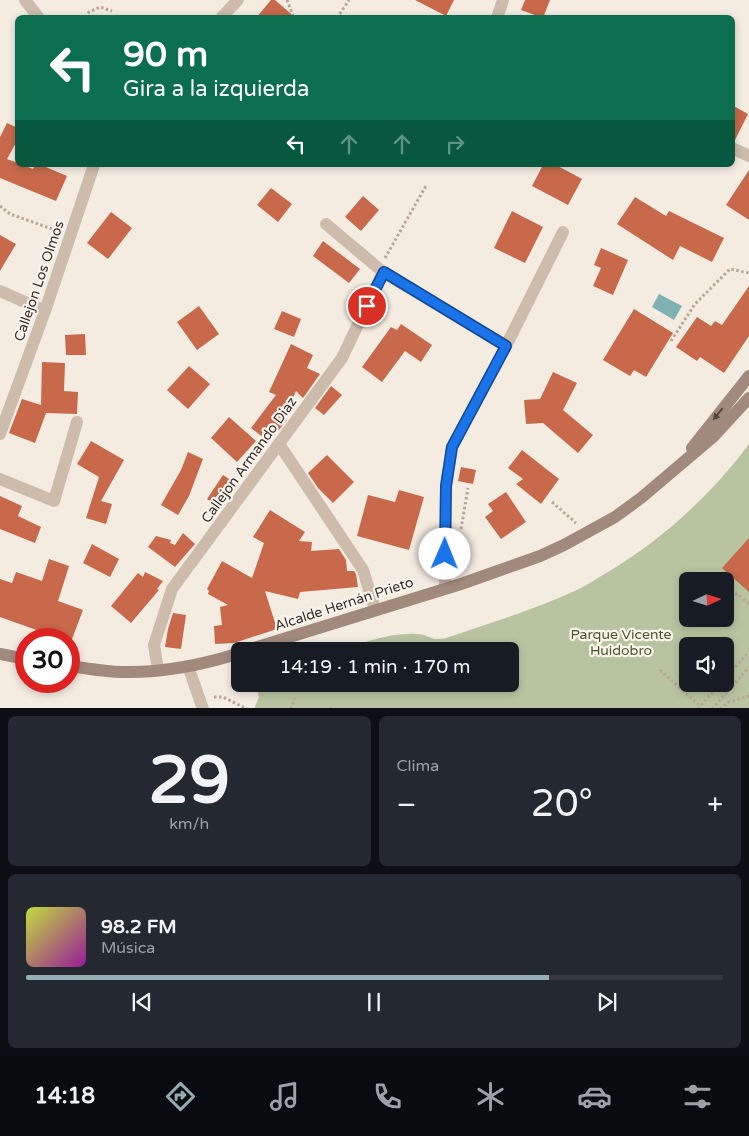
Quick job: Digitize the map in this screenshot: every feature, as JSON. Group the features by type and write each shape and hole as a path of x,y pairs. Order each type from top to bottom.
{"main road":[{"name":"Alcalde Hernán Prieto","path":"665,478 689,452 749,376"},
{"name":"Alcalde Hernán Prieto","path":"272,642 540,556 588,533 641,498 665,478 713,437 749,398"},
{"path":"0,654 15,657"},
{"path":"80,667 122,672 158,670 188,666 231,655"}],"street":[{"path":"25,0 37,15"},
{"path":"224,15 238,0"},
{"path":"498,15 503,0"},
{"path":"735,149 749,156"},
{"name":"Callejon Los Olmos","path":"0,434 45,311 93,167"},
{"path":"326,224 386,273 506,346"},
{"path":"445,588 446,486 452,447 506,346 563,232"},
{"name":"Callejon Armando Diaz","path":"158,670 154,645 172,589 342,358 386,273"},
{"path":"0,291 45,311"},
{"path":"0,479 54,501 77,422"},
{"path":"280,444 363,570 375,609"},
{"path":"188,666 201,703"}],"path":[{"path":"287,0 293,15"},
{"path":"339,15 349,0"},
{"path":"88,15 100,7 112,11"},
{"path":"386,273 385,259 427,184"},
{"path":"0,206 10,214 70,236"},
{"path":"671,341 695,304 730,269 749,272"},
{"path":"552,502 588,533"},
{"path":"734,594 738,594 749,604"},
{"path":"734,668 749,652"},
{"path":"712,708 749,667"},
{"path":"660,670 699,707 713,692"},
{"path":"720,708 730,702 749,696"},
{"path":"201,703 223,697 247,708"},
{"path":"291,708 295,698"}],"green space":[{"name":"Parque Vicente Huidobro","path":"749,444 749,708 254,708 259,697 257,692 519,692 519,642 365,642 406,634 424,635 436,639 446,638 563,596 608,572 648,545 685,515 719,481"}],"water":[{"path":"659,294 682,306 674,320 652,307"}],"building":[{"path":"271,0 275,0 292,15 258,15"},
{"path":"415,0 454,0 446,15"},
{"path":"525,0 550,0 544,15 535,15 521,10"},
{"path":"735,107 748,114 735,140"},
{"path":"7,123 15,127 15,144 7,159 15,162 15,167 33,169 34,167 46,167 67,176 56,201 0,178 0,137"},
{"path":"542,167 560,167 582,179 568,205 532,186"},
{"path":"749,170 749,220 726,205"},
{"path":"271,188 292,204 278,222 257,205"},
{"path":"363,196 379,210 361,231 345,217"},
{"path":"635,197 666,216 669,211 724,238 712,262 680,246 673,260 617,224"},
{"path":"512,211 543,227 525,263 494,248"},
{"path":"111,212 132,228 108,259 87,243"},
{"path":"0,235 16,244 0,271"},
{"path":"323,241 360,269 349,283 313,256"},
{"path":"601,248 628,260 613,295 593,286 601,268 594,265"},
{"path":"749,286 749,336 724,373 700,357 697,361 676,347 697,317 711,326 715,321 722,325"},
{"path":"199,306 219,334 197,350 177,322"},
{"path":"634,309 673,333 646,377 634,370 630,376 603,360"},
{"path":"282,311 301,319 294,337 274,329"},
{"path":"401,324 432,345 421,362 405,351 382,382 362,367 391,327 397,330"},
{"path":"85,334 86,355 66,355 65,335"},
{"path":"291,344 313,355 307,368 320,374 303,398 296,391 284,418 287,420 269,442 251,428 276,395 269,392"},
{"path":"42,362 65,363 64,391 78,392 77,414 46,413 35,443 9,433 22,399 41,405"},
{"path":"189,366 210,384 188,409 167,390"},
{"path":"553,372 577,383 563,410 593,435 578,453 543,423 526,424 524,400 540,399"},
{"path":"331,386 342,395 324,415 315,408"},
{"path":"229,417 256,441 237,462 211,438"},
{"path":"91,441 124,460 101,501 112,504 106,524 86,518 99,477 77,464"},
{"path":"522,450 559,479 541,504 516,484 523,479 508,468"},
{"path":"188,452 203,459 189,496 178,515 161,505 181,470"},
{"path":"327,455 354,482 333,503 318,488 308,473"},
{"path":"461,467 476,470 473,484 458,481"},
{"path":"223,475 238,485 221,509 207,499"},
{"path":"399,490 424,497 409,550 357,536 368,495 395,502"},
{"path":"506,492 526,522 501,539 485,517 493,511 488,504"},
{"path":"0,496 22,506 18,516 41,527 35,543 0,529"},
{"path":"270,510 305,532 299,541 312,542 311,551 339,549 346,560 347,571 354,571 356,574 358,587 300,592 298,599 265,591 277,629 237,642 215,644 214,626 222,625 220,607 228,605 208,594 209,591 207,589 222,561 252,578 264,543 253,537"},
{"path":"183,533 195,544 175,567 148,547 156,536 171,540 170,543 175,545"},
{"path":"749,538 749,592 734,579 734,572 726,572 722,568"},
{"path":"92,544 119,559 110,577 83,563"},
{"path":"49,559 69,566 58,601 83,610 76,628 31,628 0,617 0,579 12,583 16,572 42,581"},
{"path":"145,572 163,581 157,589 159,590 131,623 111,606 138,573 143,577"},
{"path":"173,613 186,615 181,649 165,647"}],"route":[{"path":"367,306 384,272 506,346 452,447 446,486 445,554"}]}
